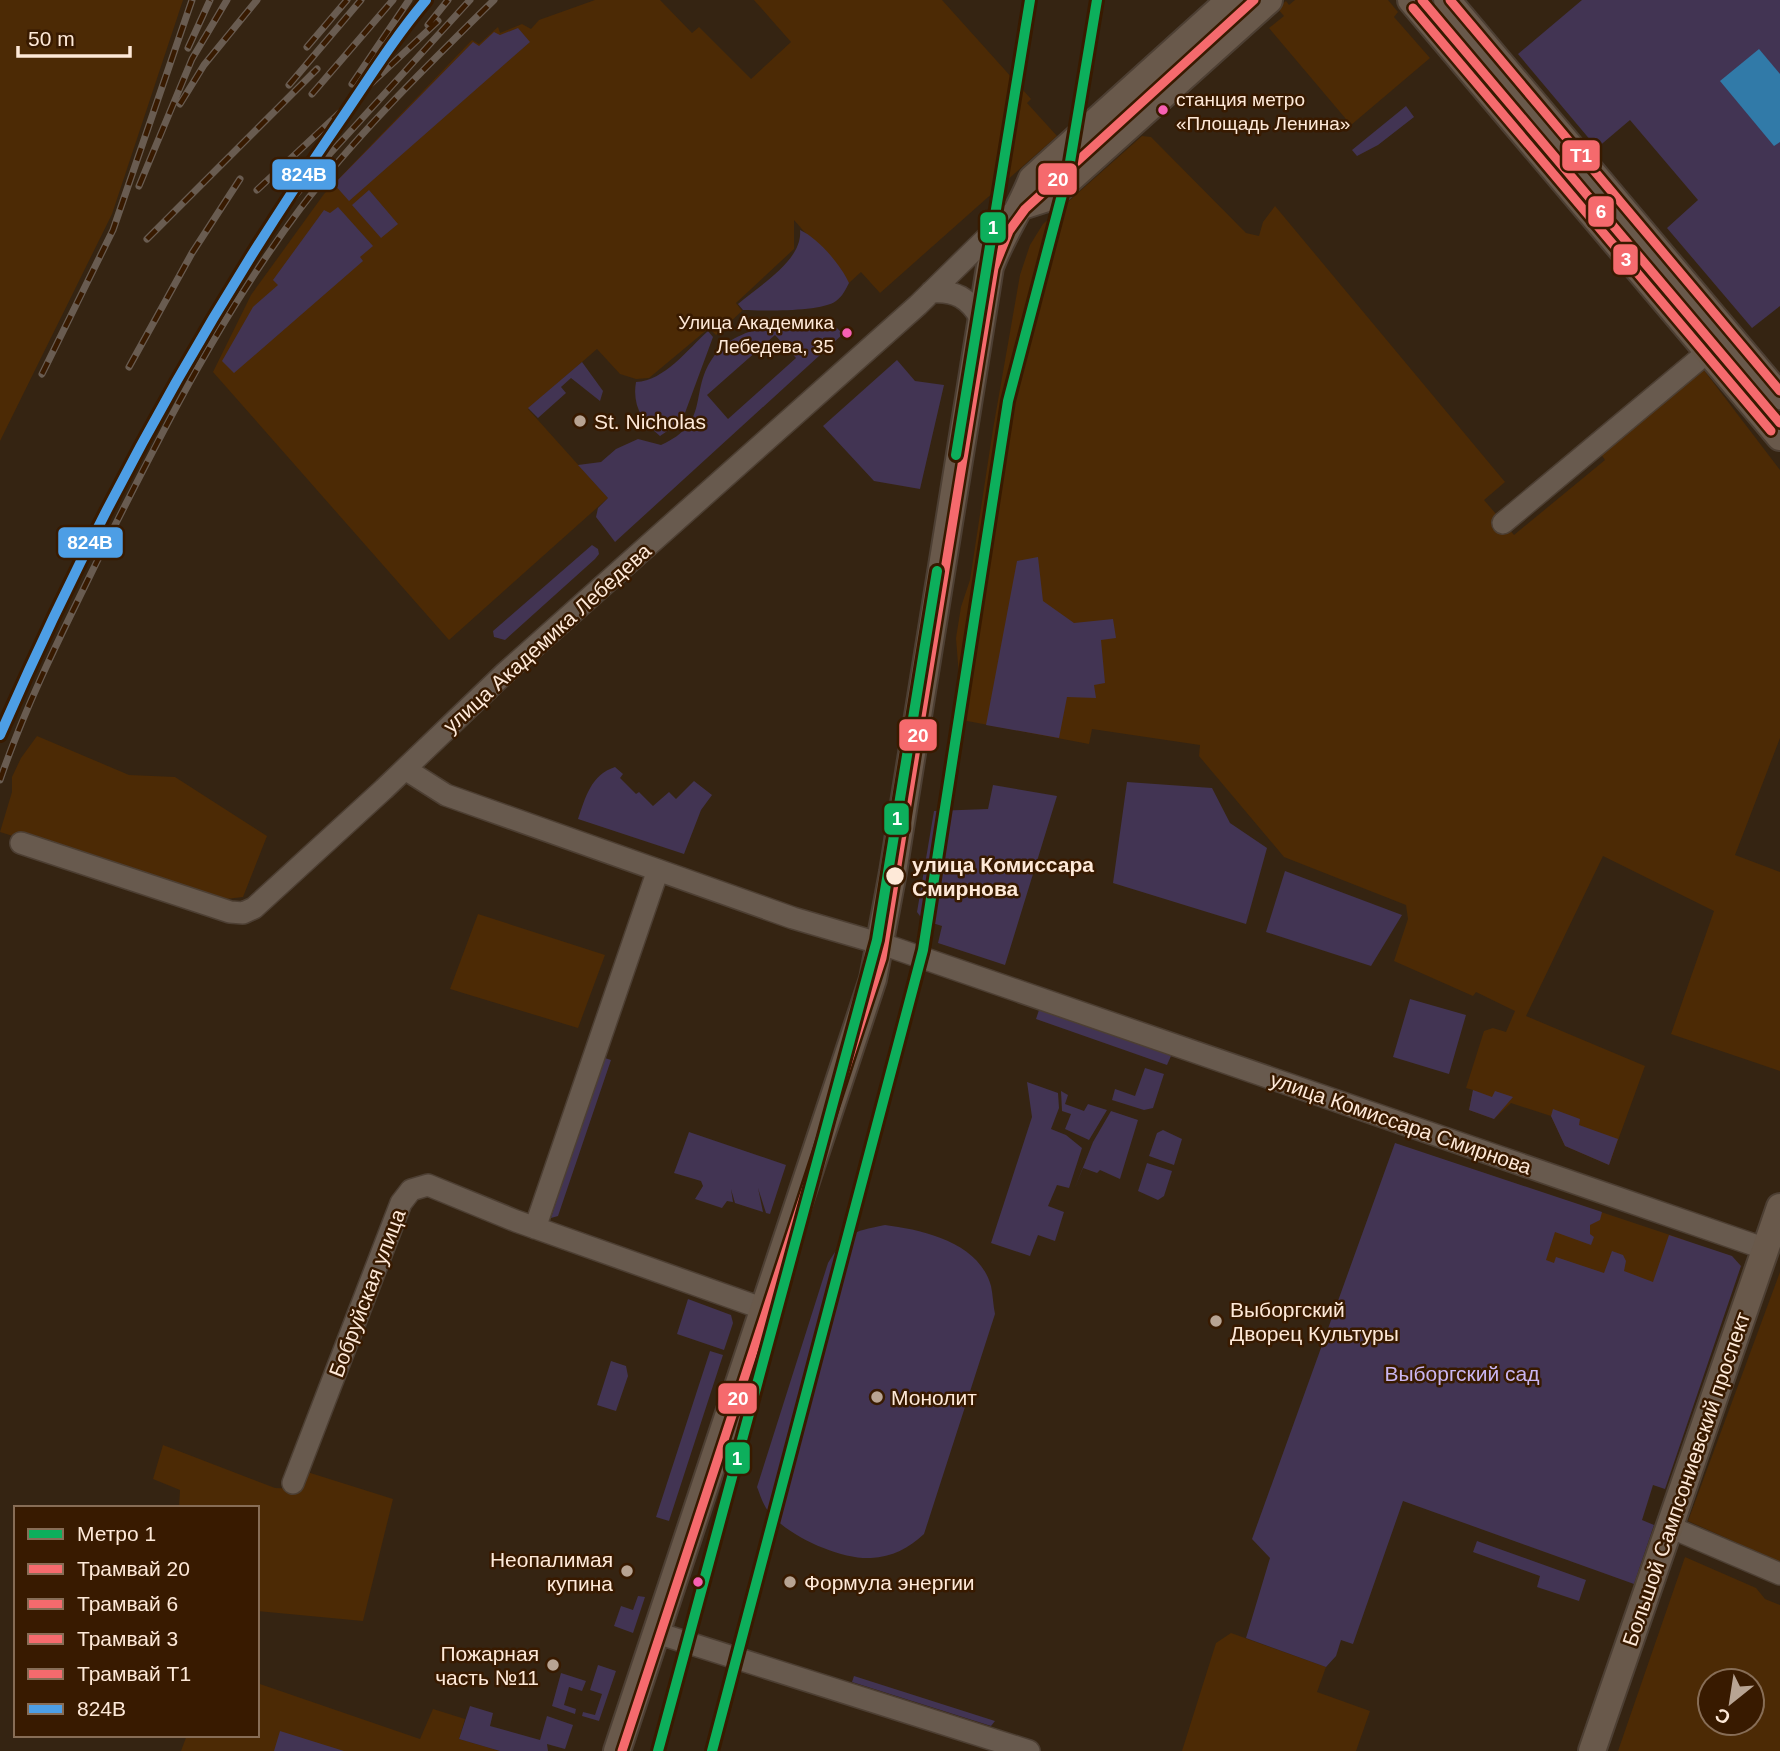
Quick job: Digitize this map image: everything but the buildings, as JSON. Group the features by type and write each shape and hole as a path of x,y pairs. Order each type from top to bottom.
{"main road":[{"name":"улица Академика Лебедева","path":"1022,206 1032,179 1230,0"},
{"name":"улица Академика Лебедева","path":"1022,206 1050,197 1269,0"},
{"path":"1411,0 1780,437"},
{"path":"1447,0 1780,396"},
{"path":"617,1751 873,979 881,944 990,267 1004,230 1022,206"},
{"name":"Большой Сампсониевский проспект","path":"1592,1751 1780,1207"}],"street":[{"name":"улица Академика Лебедева","path":"21,843 230,912 243,913 254,908 505,673 931,292 1022,206"},
{"path":"931,292 945,291 961,296 974,305 981,319"},
{"path":"1503,523 1728,335"},
{"name":"улица Комиссара Смирнова","path":"405,769 446,795 658,870 852,938 881,944 1766,1249"},
{"path":"535,1228 658,870"},
{"name":"Бобруйская улица","path":"293,1483 382,1246 401,1203 411,1191 428,1185 535,1228 764,1309"},
{"path":"1670,1527 1780,1574"},
{"path":"657,1633 1029,1751"}],"shaded area":[{"path":"0,0 183,0 112,214 0,441"},
{"path":"595,0 660,0 692,33 699,27 751,79 791,42 754,0 942,0 1031,99 1027,103 1057,136 880,293 861,272 849,283 794,220 794,249 736,303 742,311 716,335 709,328 649,378 636,379 620,374 597,349 528,409 608,498 449,640 213,372 251,295 324,194 472,40 479,44 498,27 500,33 522,24 531,29 539,20"},
{"path":"1295,0 1388,0 1398,12 1394,17 1430,58 1351,125 1269,28 1284,16 1277,8 1286,1 1289,5"},
{"path":"1142,136 1151,137 1246,233 1259,236 1263,222 1275,206 1505,482 1484,500 1514,535 1605,460 1600,453 1703,369 1780,470 1780,738 1735,855 1780,872 1780,1071 1671,1034 1714,911 1603,856 1526,1016 1645,1066 1609,1165 1565,1146 1551,1116 1511,1103 1494,1119 1469,1110 1473,1090 1466,1088 1484,1031 1493,1028 1506,1032 1515,1011 1476,992 1473,996 1394,961 1408,919 1406,905 1284,857 1199,756 1200,745 1092,729 1089,744 951,718 959,676 956,638 961,607 970,580 1020,275 1030,245 1043,224"},
{"path":"37,736 129,775 175,777 267,836 243,897 218,900 0,832 12,792 12,777 21,758"},
{"path":"478,914 605,955 578,1028 450,989"},
{"path":"1565,1200 1685,1240 1664,1303 1541,1267"},
{"path":"1780,1272 1780,1562 1688,1521"},
{"path":"163,1445 275,1488 297,1489 304,1471 393,1499 363,1621 259,1611 259,1506 179,1506 180,1490 153,1479"},
{"path":"1685,1557 1756,1588 1765,1599 1780,1605 1780,1751 1618,1751"},
{"path":"1231,1633 1326,1667 1317,1692 1370,1711 1356,1751 1182,1751 1216,1643"},
{"path":"259,1684 420,1739 433,1709 465,1719 459,1739 500,1751 181,1751 186,1737 259,1737"}],"green space":[{"path":"1582,0 1780,0 1780,306 1752,328 1667,228 1698,200 1630,120 1597,148 1518,54"},
{"path":"518,28 530,42 349,201 334,184 473,42 479,46 494,32 500,35"},
{"path":"1406,106 1414,117 1378,145 1357,156 1352,150"},
{"path":"369,190 398,224 381,238 352,205"},
{"path":"338,207 373,246 360,257 363,261 234,373 222,361 253,307 278,285 273,280 324,210 330,213"},
{"path":"800,230 821,246 841,268 849,283 842,295 829,305 818,307 743,310 738,304 788,262 795,252"},
{"path":"805,321 830,321 843,334 615,542 596,517 598,508 608,498 578,465 601,462 616,449 638,439 661,445 677,436 693,417 705,372 720,349 730,341 754,330","holes":["775,335 796,358 728,419 707,395"]},
{"path":"708,331 713,337 682,421 660,436 648,425 637,406 636,382 666,370"},
{"path":"897,360 915,381 944,385 920,489 874,481 823,426"},
{"path":"582,362 603,391 600,401 571,378 561,387 566,393 538,418 528,408"},
{"path":"592,545 598,549 599,554 595,559 505,640 494,637 493,631"},
{"path":"1038,557 1043,601 1074,623 1113,619 1116,638 1101,640 1105,683 1094,685 1096,698 1067,697 1059,738 986,725 1017,561"},
{"path":"615,767 623,774 620,778 653,806 669,792 676,799 694,781 712,795 701,810 684,854 578,819 595,781"},
{"path":"1127,782 1212,788 1230,823 1267,848 1246,924 1113,883"},
{"path":"993,785 1057,796 1005,965 938,943 942,926 923,920 917,912 934,811 988,809"},
{"path":"1285,871 1402,915 1371,966 1266,932"},
{"path":"1410,999 1466,1015 1449,1074 1393,1057"},
{"path":"1039,1010 1171,1056 1167,1065 1036,1019"},
{"path":"602,1057 611,1060 558,1216 551,1218"},
{"path":"1145,1068 1164,1074 1153,1108 1144,1110 1112,1100 1115,1089 1135,1096"},
{"path":"1027,1082 1058,1093 1059,1108 1051,1129 1066,1135 1082,1148 1069,1188 1057,1185 1048,1206 1064,1212 1055,1241 1038,1235 1030,1256 991,1243 1032,1117"},
{"path":"1473,1090 1492,1097 1495,1091 1513,1097 1494,1119 1469,1110"},
{"path":"1061,1091 1068,1095 1065,1104 1084,1111 1088,1104 1107,1110 1089,1140 1065,1129 1071,1114 1062,1111"},
{"path":"1553,1109 1580,1119 1579,1125 1618,1139 1609,1165 1565,1146 1551,1116"},
{"path":"1111,1111 1138,1120 1120,1179 1100,1170 1097,1173 1083,1168 1074,1190 1093,1142"},
{"path":"1163,1130 1182,1139 1174,1165 1149,1156 1157,1133"},
{"path":"689,1132 786,1165 770,1214 766,1213 758,1188 763,1212 735,1203 731,1189 733,1202 727,1201 722,1208 695,1199 703,1186 701,1181 674,1173"},
{"name":"Выборгский сад","path":"1395,1143 1602,1212 1600,1220 1590,1225 1590,1234 1594,1237 1591,1245 1555,1232 1546,1260 1554,1263 1556,1257 1604,1273 1612,1251 1623,1255 1626,1261 1624,1271 1653,1282 1669,1235 1732,1256 1741,1266 1665,1489 1653,1485 1642,1520 1654,1525 1634,1584 1403,1501 1353,1644 1341,1640 1336,1656 1326,1667 1246,1638 1270,1558 1252,1539"},
{"path":"1147,1163 1172,1171 1164,1196 1158,1200 1138,1191"},
{"name":"Монолит","path":"885,1225 916,1230 948,1241 975,1259 985,1271 991,1286 995,1314 924,1534 893,1554 871,1558 844,1555 798,1536 774,1518 762,1501 757,1487 828,1263 850,1235"},
{"path":"688,1299 731,1315 733,1323 724,1350 677,1334"},
{"path":"710,1351 723,1355 669,1521 656,1517"},
{"path":"611,1361 626,1366 628,1376 616,1411 597,1405"},
{"path":"1477,1541 1586,1580 1579,1601 1537,1587 1540,1576 1473,1552"},
{"path":"638,1596 645,1597 633,1633 614,1626 621,1606 633,1610"},
{"path":"598,1665 616,1671 599,1721 582,1716 583,1712 595,1715 602,1694 590,1690"},
{"path":"561,1673 586,1681 582,1691 569,1687 564,1705 576,1709 575,1714 552,1706"},
{"path":"854,1676 995,1721 991,1726 852,1682"},
{"path":"470,1706 493,1713 490,1726 540,1740 547,1716 573,1725 565,1749 547,1744 548,1751 500,1751 459,1739"},
{"path":"280,1731 344,1751 274,1751"}],"water":[{"path":"1759,49 1780,74 1780,142 1774,146 1720,81"}],"railway":[{"path":"42,374 113,230 192,0"},
{"path":"188,48 210,0"},
{"path":"139,186 192,59 227,0"},
{"path":"180,104 204,65 257,0"},
{"path":"307,47 347,0"},
{"path":"289,85 361,0"},
{"path":"312,94 393,0"},
{"path":"352,84 409,0"},
{"path":"421,6 425,0"},
{"path":"428,25 448,0"},
{"path":"252,248 326,158 470,0"},
{"path":"0,780 36,690 106,543 172,414 245,289 300,209 345,154 393,101 494,0"},
{"path":"257,190 438,21"},
{"path":"147,239 317,69"},
{"path":"129,367 192,253 240,179"}],"metro line":[{"name":"1","path":"956,455 1030,0"},
{"name":"1","path":"712,1751 923,950 1008,401 1069,168 1097,0"},
{"name":"1","path":"658,1751 877,940 937,571"}],"tram line":[{"name":"20","path":"622,1751 882,958 994,268 1009,231 1025,209 1254,0"},
{"name":"6","path":"1422,0 1780,423"},
{"name":"Т1","path":"1450,0 1780,391"},
{"name":"3","path":"1413,8 1771,431"}],"transit line":[{"name":"824В","path":"0,735 74,575 198,343 291,194 381,59 426,0"}],"place":[{"name":"станция метро «Площадь Ленина»","path":"1163,110"},
{"name":"Улица Академика Лебедева, 35","path":"847,333"},
{"name":"St. Nicholas","path":"580,421"},
{"name":"улица Комиссара Смирнова","path":"895,876"},
{"name":"Выборгский Дворец Культуры","path":"1216,1321"},
{"name":"Монолит","path":"877,1397"},
{"name":"Неопалимая купина","path":"627,1571"},
{"name":"Формула энергии","path":"790,1582"},
{"name":"Пожарная часть №11","path":"553,1665"}]}
